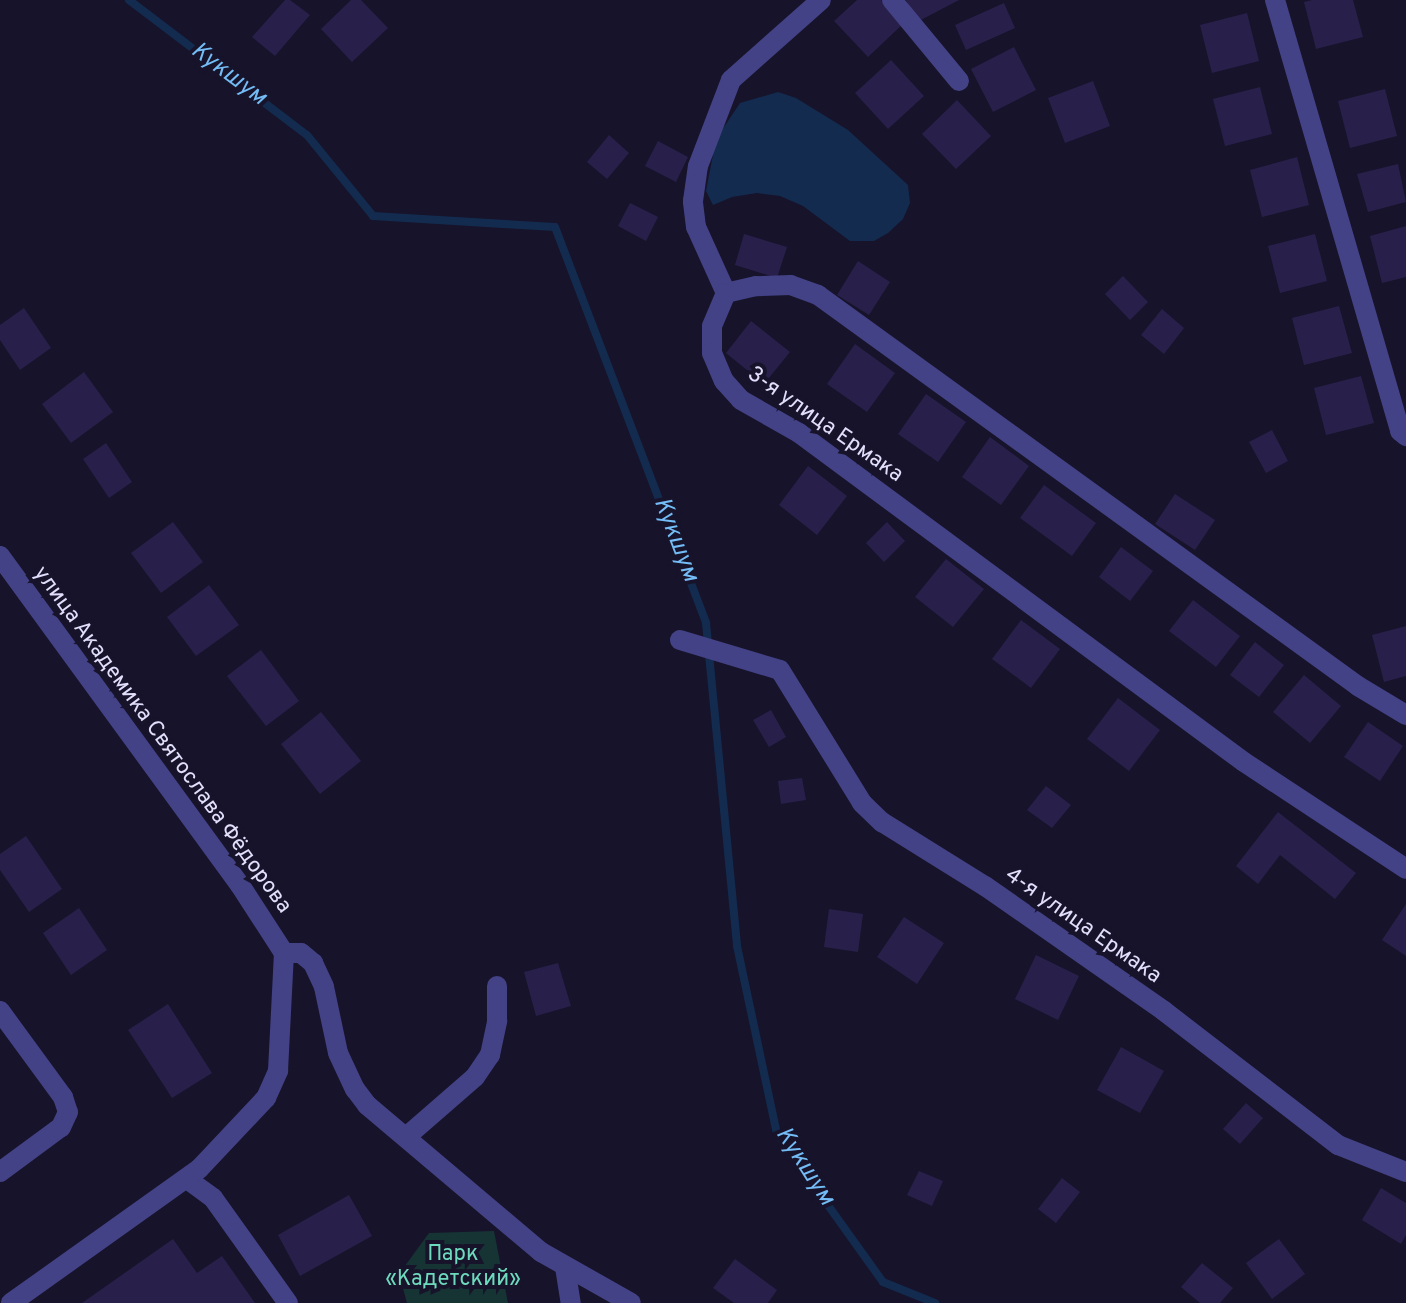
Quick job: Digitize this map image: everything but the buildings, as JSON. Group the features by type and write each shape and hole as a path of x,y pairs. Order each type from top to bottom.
{"street":[{"path":"821,0 731,80 698,166 693,201 696,227 726,293 756,286 791,285 818,295 1358,686 1406,715"},
{"path":"892,0 959,81"},
{"path":"1275,0 1403,434"},
{"name":"3-я улица Ермака","path":"726,293 712,326 712,353 724,381 741,400 799,433 1244,762 1406,869"},
{"name":"улица Академика Святослава Фёдорова","path":"0,556 240,885 284,953"},
{"name":"4-я улица Ермака","path":"680,640 780,670 862,803 882,822 985,886 1164,1011 1338,1145 1406,1172"},
{"path":"11,1303 187,1179 266,1098 278,1071 284,953 301,953 313,963 324,987 338,1053 355,1089 367,1105 541,1252 631,1303"},
{"path":"406,1137 475,1077 490,1055 497,1021 497,986"},
{"path":"0,1011 63,1097 68,1112 61,1127 0,1172"},
{"path":"187,1179 213,1198 288,1303"},
{"path":"565,1267 571,1303"}],"green space":[{"name":"Парк «Кадетский»","path":"494,1231 508,1303 407,1303 399,1274 429,1233"}],"water":[{"path":"778,92 796,98 848,130 908,185 910,203 903,219 888,233 874,241 850,241 803,206 780,196 757,193 732,197 713,205 706,191 716,139 740,103"}],"waterway":[{"name":"Кукшум","path":"129,0 307,135 373,216 555,227 706,623 737,946 777,1134 883,1282 935,1303"}]}
